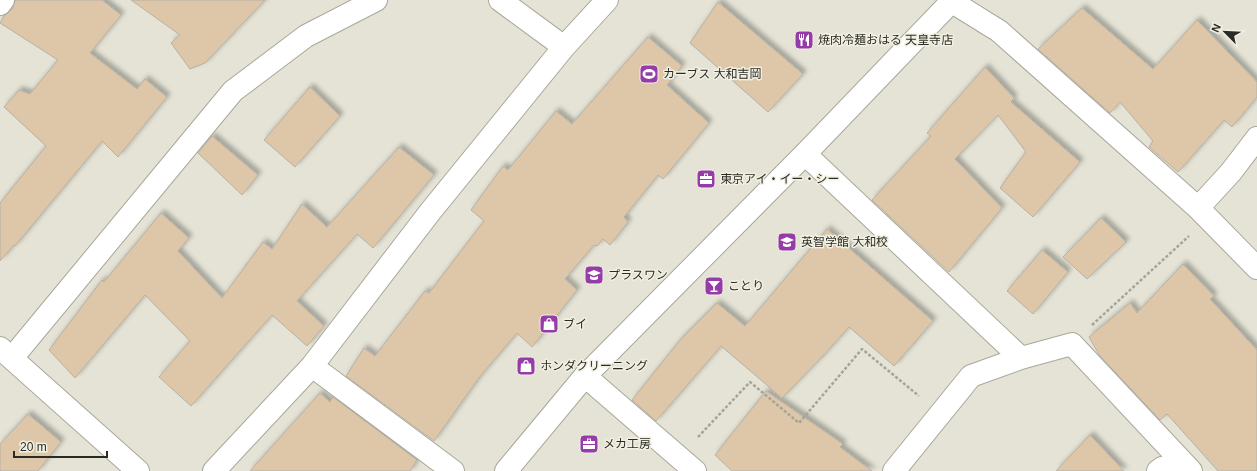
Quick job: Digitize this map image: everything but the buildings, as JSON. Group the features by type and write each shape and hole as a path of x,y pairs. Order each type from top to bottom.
{"street":[{"path":"0,4 3,0"},
{"path":"138,471 6,353 233,91 306,36 376,0"},
{"path":"500,0 564,47"},
{"path":"214,471 312,366 430,212 564,47 607,0"},
{"path":"506,471 585,376 805,154 951,0 999,31 1198,208 1257,268"},
{"path":"1198,208 1231,172 1257,138"},
{"path":"805,154 1021,358"},
{"path":"894,471 971,376 1021,358 1072,344 1187,467"},
{"path":"312,366 453,471"},
{"path":"585,376 672,464 695,471"},
{"path":"1158,471 1162,468 1187,467"}],"path":[{"path":"1072,344 1192,233 1198,208"},
{"path":"672,464 750,382 799,423 862,349 940,414"}],"place":[{"name":"焼肉冷麺おはる 天皇寺店","path":"804,40"},
{"name":"カーブス 大和吉岡","path":"649,74"},
{"name":"東京アイ・イー・シー","path":"706,179"},
{"name":"英智学館 大和校","path":"787,242"},
{"name":"プラスワン","path":"594,275"},
{"name":"ことり","path":"714,286"},
{"name":"ブイ","path":"549,324"},
{"name":"ホンダクリーニング","path":"526,366"},
{"name":"メカ工房","path":"589,444"}]}
